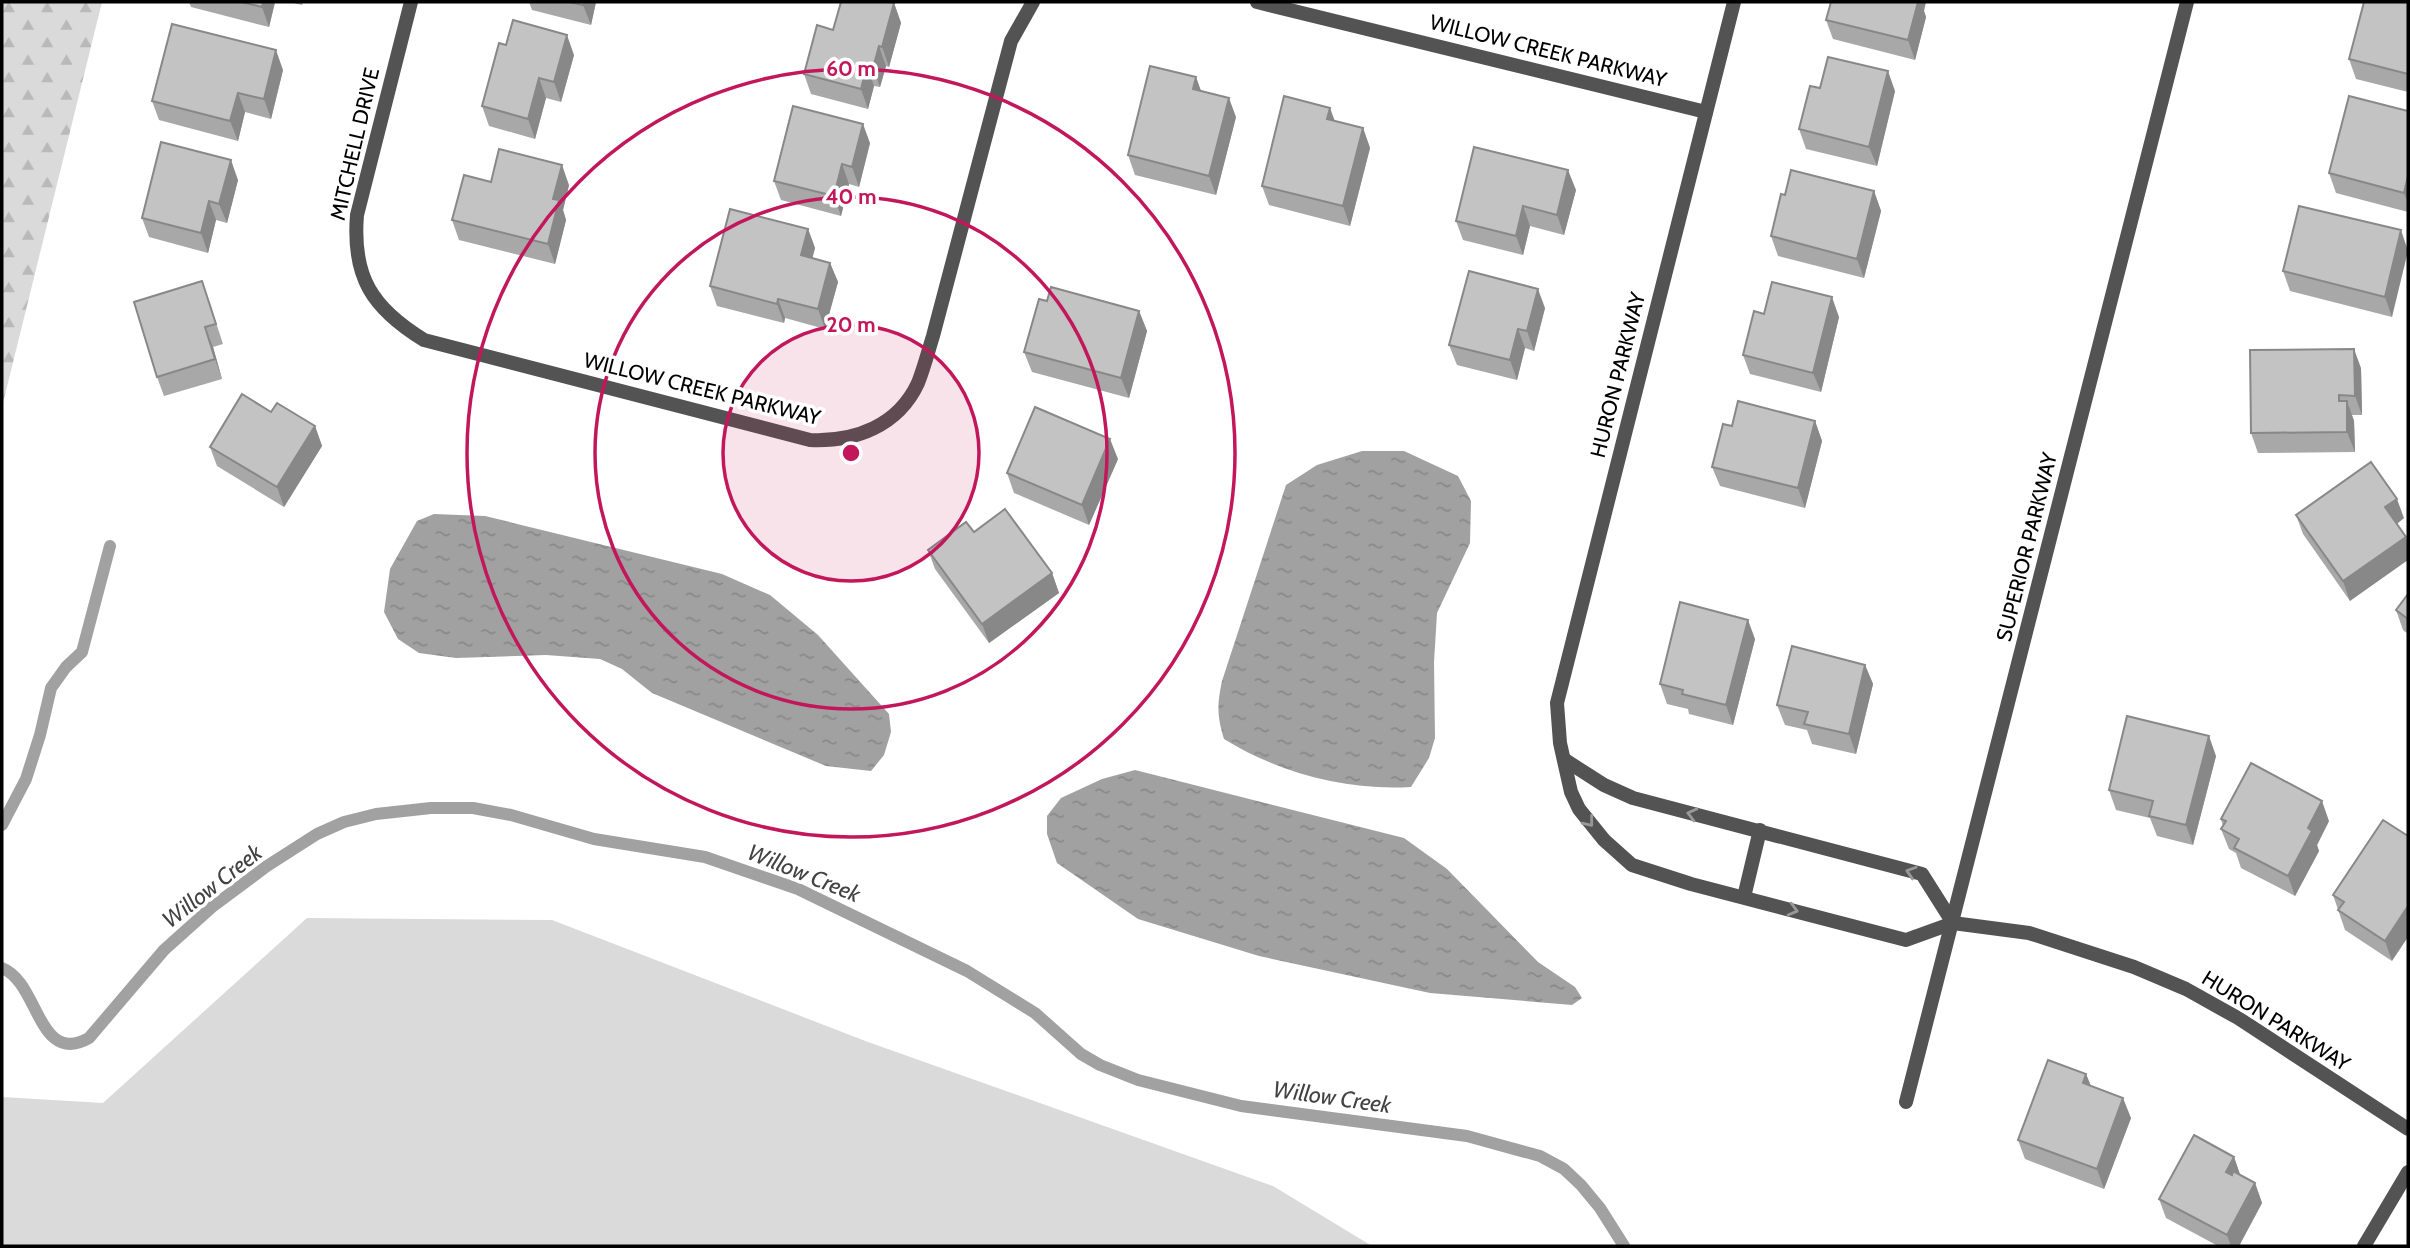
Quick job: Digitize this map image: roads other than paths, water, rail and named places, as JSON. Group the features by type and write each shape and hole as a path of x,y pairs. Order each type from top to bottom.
{"street":[{"name":"MITCHELL DRIVE","path":"371,295 358,260 356,215 411,2"},
{"name":"WILLOW CREEK PARKWAY","path":"371,295 401,326 424,340 810,440 836,440 862,434 895,414 917,384 933,336 1011,41 1033,2"},
{"name":"WILLOW CREEK PARKWAY","path":"1257,2 1706,112"},
{"name":"HURON PARKWAY","path":"1734,2 1557,702 1558,726 1571,792 1578,809 1604,840 1632,865 1691,884 1906,940 1953,923 2029,933 2134,967 2186,989 2238,1018 2408,1129"},
{"name":"SUPERIOR PARKWAY","path":"1906,1101 2188,2"},
{"path":"1565,760 1604,785 1633,798 1922,874 1953,923"},
{"path":"1744,897 1760,830"},
{"path":"2364,1246 2408,1172"}],"water":[{"path":"1362,451 1404,451 1458,476 1471,501 1470,543 1437,613 1434,662 1435,738 1429,758 1411,787 1338,783 1290,770 1224,739 1219,717 1222,681 1286,485 1317,465"},
{"path":"434,514 485,516 722,574 770,595 818,635 889,714 891,732 884,755 871,771 826,766 652,693 622,669 600,659 546,655 456,658 419,653 398,639 384,612 390,569 417,521"},
{"path":"1135,770 1404,838 1447,869 1538,962 1575,987 1582,998 1572,1005 1430,993 1259,956 1138,919 1057,863 1047,834 1047,816 1061,798 1102,779"}],"waterway":[{"path":"2,825 26,779 51,688 66,667 82,652 110,546"},
{"name":"Willow Creek","path":"2,968 14,976 24,989 49,1032 59,1041 72,1044 89,1038 164,950 212,907 267,866 317,834 344,822 376,814 431,808 473,808 511,815 594,839 705,857 798,889 967,971 1035,1013 1081,1054 1100,1065 1138,1080 1241,1106 1467,1136 1540,1156 1564,1169 1581,1185 1600,1208 1624,1246"}]}
